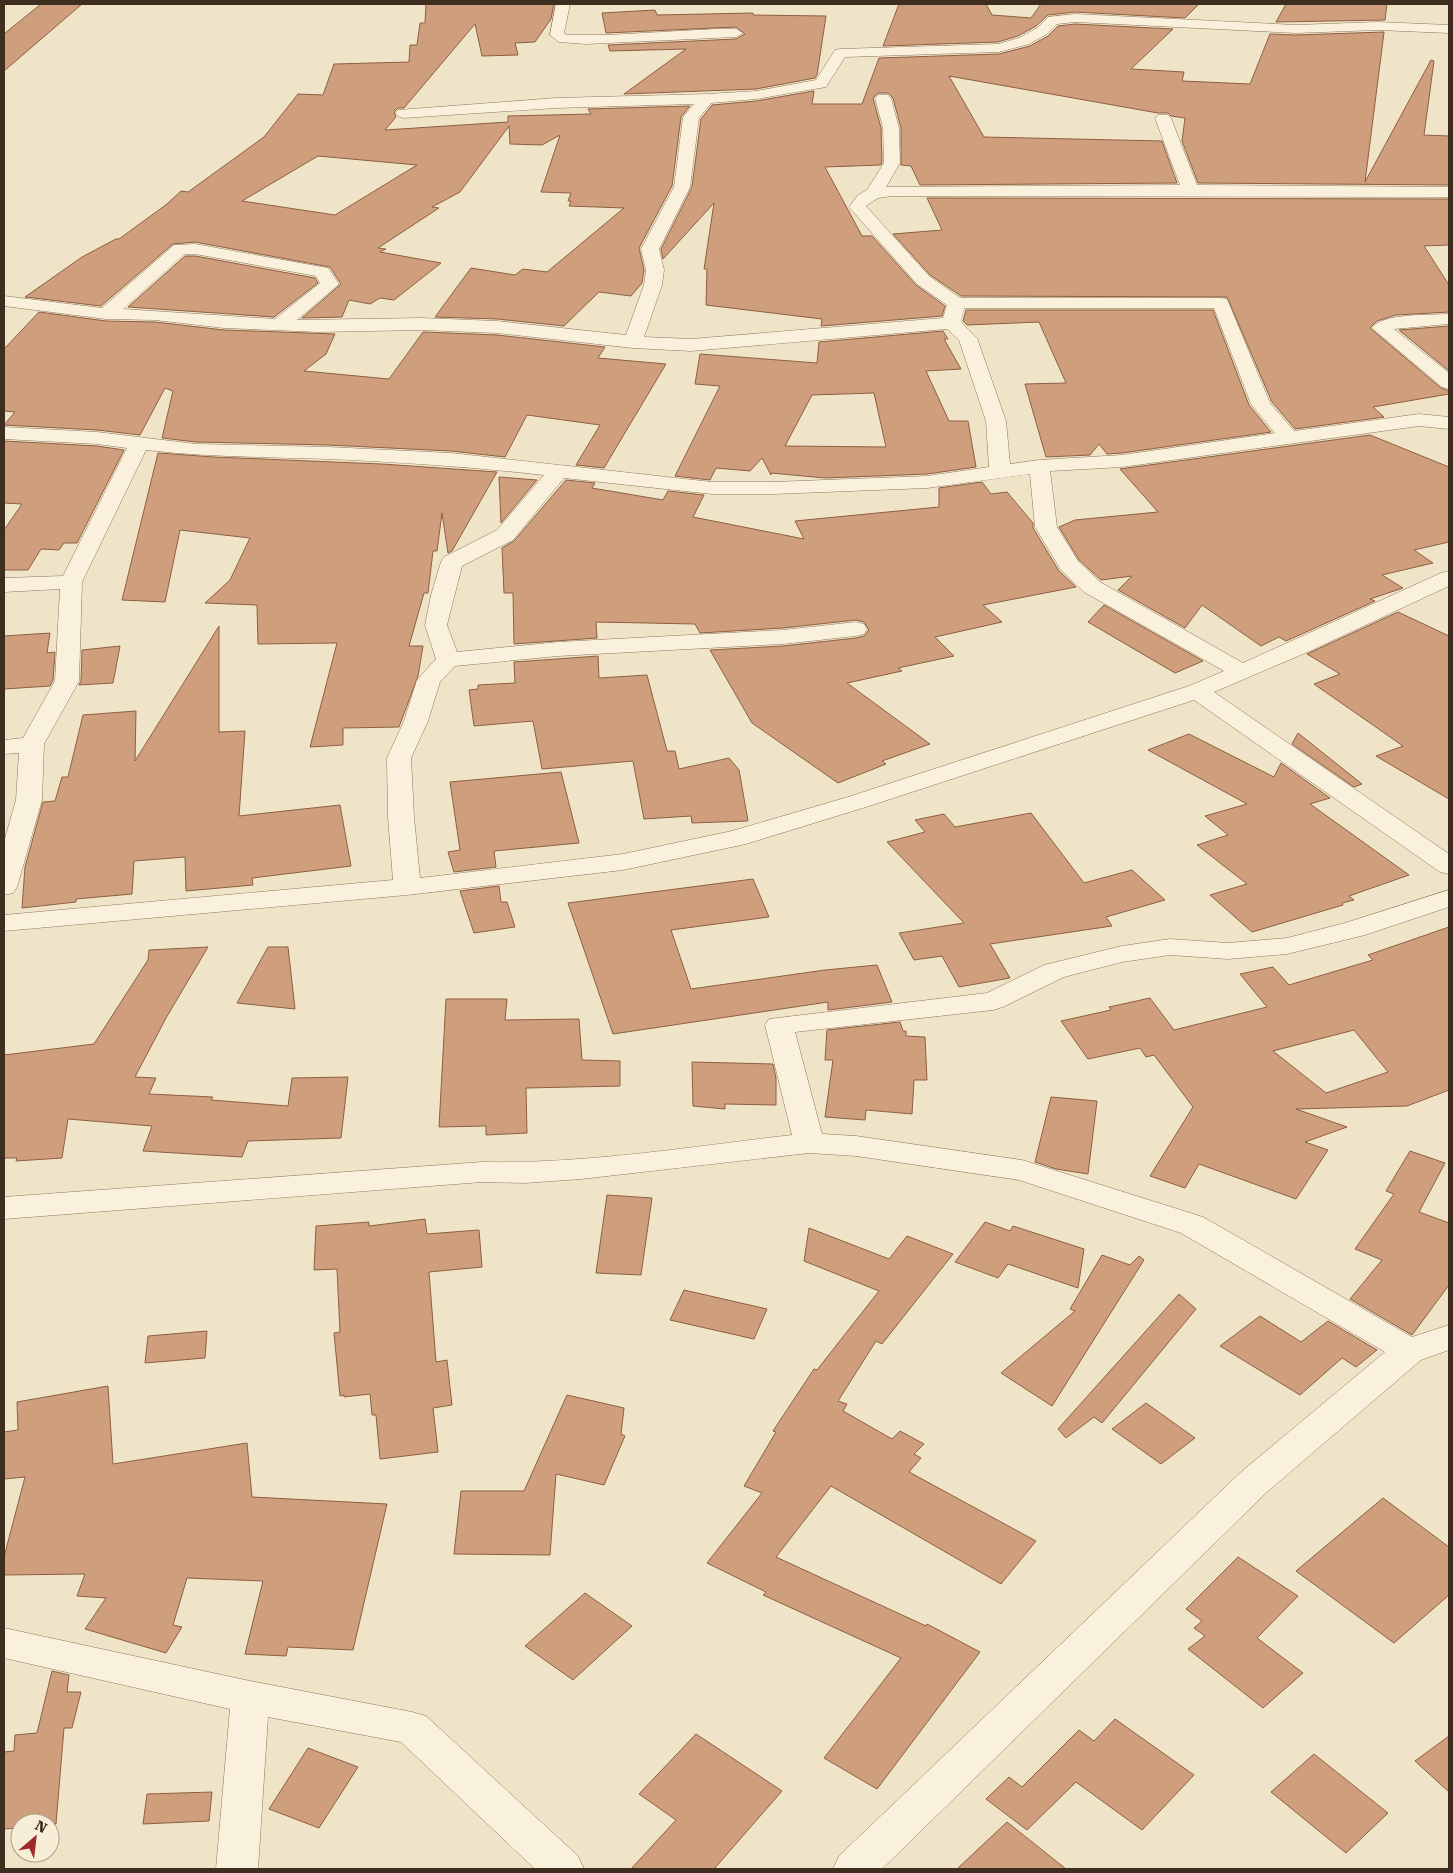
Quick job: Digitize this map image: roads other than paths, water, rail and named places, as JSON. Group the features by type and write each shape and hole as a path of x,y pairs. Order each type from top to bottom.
{"street":[{"path":"563,4 557,35 564,39 636,40 712,32 736,33"},
{"path":"403,113 556,103 707,100 756,95 821,84 840,53 999,48 1024,41 1042,31 1053,20 1075,18 1296,29 1380,19 1449,30"},
{"path":"874,192 892,163 891,128 883,98"},
{"path":"633,342 653,285 655,270 650,249 682,187 691,117 707,100"},
{"path":"1163,118 1190,189"},
{"path":"1290,438 1261,404 1221,303 956,303 923,280 857,207 864,197 874,192 1308,189 1449,192"},
{"path":"106,314 180,249 196,249 322,272 330,284 280,324"},
{"path":"4,301 106,314 155,315 224,322 318,326 421,324 488,327 633,342 691,345 951,323 968,338 996,421 1000,472"},
{"path":"951,323 956,303"},
{"path":"1449,319 1394,322 1381,328 1409,348 1449,383"},
{"path":"1419,420 1449,405"},
{"path":"4,433 97,438 196,450 328,453 423,458 559,470 712,488 774,488 927,482 1038,466 1122,461 1419,420 1449,423"},
{"path":"4,887 29,800 32,744 67,681 71,582 139,444"},
{"path":"126,467 196,450"},
{"path":"1038,466 1046,526 1069,565 1092,587 1243,672"},
{"path":"448,660 436,625 442,595 452,562 505,535 559,470"},
{"path":"4,923 407,887 623,862 737,838 856,802 1197,691 1449,578"},
{"path":"4,585 71,582"},
{"path":"407,887 401,817 399,758 416,720 429,680 448,660 558,649 783,637 856,628"},
{"path":"1197,691 1449,866"},
{"path":"4,747 32,744"},
{"path":"809,1143 779,1025 992,1001 1054,970 1122,954 1170,947 1228,951 1287,946 1355,929 1449,898"},
{"path":"4,1208 482,1172 525,1173 809,1143 856,1146 1022,1170 1192,1225 1409,1350"},
{"path":"854,1869 1254,1482 1409,1350 1449,1336"},
{"path":"4,1643 250,1697 412,1728 563,1869"},
{"path":"237,1869 250,1697"}]}
